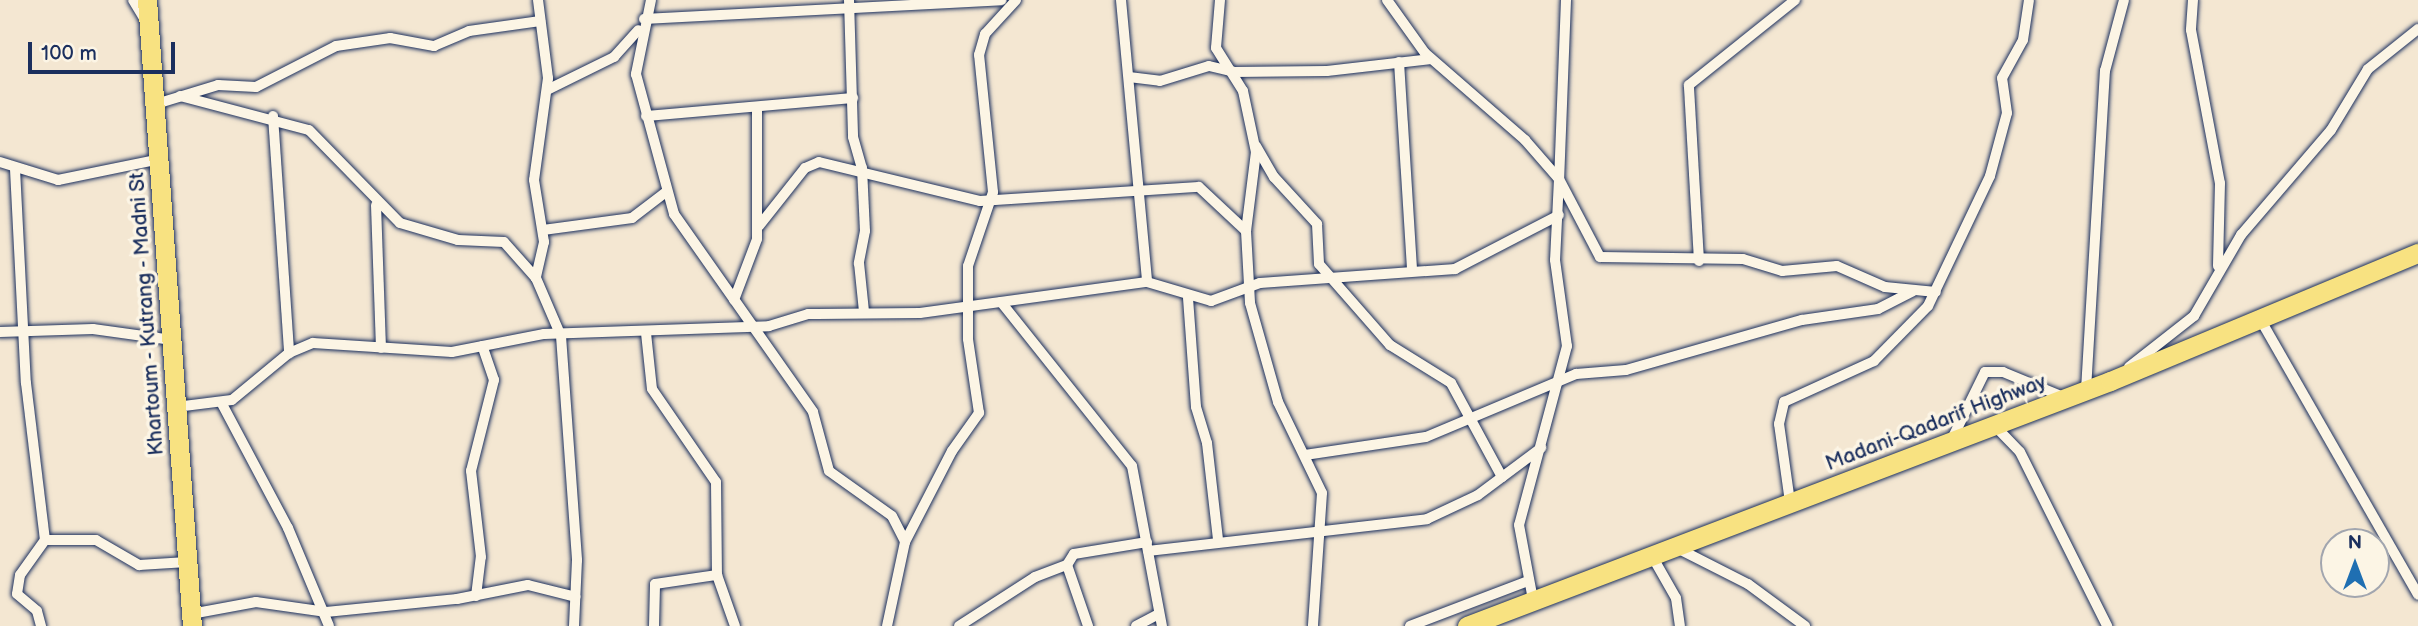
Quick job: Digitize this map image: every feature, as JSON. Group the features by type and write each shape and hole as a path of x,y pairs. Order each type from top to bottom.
{"highway":[{"name":"Khartoum - Kutrang - Madni St","path":"144,1 156,104 192,620"},
{"name":"Madani-Qadarif Highway","path":"1467,626 2110,381 2418,253"}],"street":[{"path":"536,278 543,230 534,180 547,90 538,0"},
{"path":"651,0 642,23 635,62 666,192 734,300 813,412 829,471 892,516 905,542"},
{"path":"547,90 614,57 642,23 720,12 766,16 849,2 1001,0"},
{"path":"887,626 905,542 952,451 979,413 966,306 971,252 991,201 979,55 985,34 1016,0"},
{"path":"1121,0 1129,76 1134,188 1147,282"},
{"path":"1220,0 1213,35 1234,72 1258,164 1246,231 1249,291 1278,402 1322,493 1313,626"},
{"path":"1387,0 1431,59 1525,140 1559,179 1600,257 1699,261 1743,259 1782,271 1838,266 1885,287 1936,292"},
{"path":"1533,600 1519,525 1560,380 1568,329 1555,260 1566,0"},
{"path":"1699,261 1689,85 1795,0"},
{"path":"1790,502 1779,424 1784,402 1885,353 1936,292 1990,176 2007,113 2002,78 2024,40 2029,0"},
{"path":"2086,390 2105,71 2124,0"},
{"path":"2193,0 2192,30 2220,183 2224,236 2217,275"},
{"path":"849,2 853,98 862,168 865,231 859,263 864,311"},
{"path":"156,104 218,85 256,87 336,46 390,38 442,46 469,31 540,21"},
{"path":"2110,381 2182,328 2253,219 2331,130 2368,69 2418,29"},
{"path":"1129,76 1160,81 1209,66 1234,72 1431,59"},
{"path":"1399,62 1412,270"},
{"path":"180,96 273,116 328,143 376,205 421,231 504,242 536,278 561,336 576,597 574,626"},
{"path":"646,116 757,109 853,98"},
{"path":"734,300 759,226 757,109"},
{"path":"273,116 289,354"},
{"path":"1254,142 1274,177 1317,224 1317,259 1390,345 1451,383 1502,477"},
{"path":"0,162 15,169 58,180 160,159"},
{"path":"759,226 811,163 862,168 991,201 1134,188 1199,187 1246,231"},
{"path":"15,169 27,331 26,383 45,540 17,588 21,601 37,611 40,626"},
{"path":"543,230 632,218 666,192"},
{"path":"376,205 381,348"},
{"path":"176,407 221,402 289,354 313,343 452,352 561,336 754,328 808,314 966,306 1147,282 1188,298 1211,301 1249,291 1260,284 1330,275 1463,266 1559,215"},
{"path":"1305,455 1411,441 1474,421 1560,380 1626,370 1802,320 1878,309 1913,291"},
{"path":"1188,298 1196,407 1207,443 1218,540"},
{"path":"1001,302 1124,451 1147,547 1161,626"},
{"path":"2259,317 2418,595"},
{"path":"0,332 93,329 172,340"},
{"path":"646,333 652,389 716,482 717,575 736,626"},
{"path":"476,596 481,557 471,471 494,380 482,346"},
{"path":"1951,441 1985,372 2003,372 2065,398"},
{"path":"221,402 326,612 329,626"},
{"path":"1994,425 2020,452 2108,626"},
{"path":"959,626 1035,577 1067,565 1085,550 1320,534 1427,519 1502,477 1541,448"},
{"path":"45,540 96,540 139,565 187,562"},
{"path":"1675,547 1748,584 1805,626"},
{"path":"1653,556 1676,598 1680,626"},
{"path":"1067,565 1088,626"},
{"path":"654,626 654,584 717,575"},
{"path":"1410,626 1528,581"},
{"path":"192,620 256,602 326,612 476,596 528,584 576,597"},
{"path":"1136,626 1159,614"}]}
